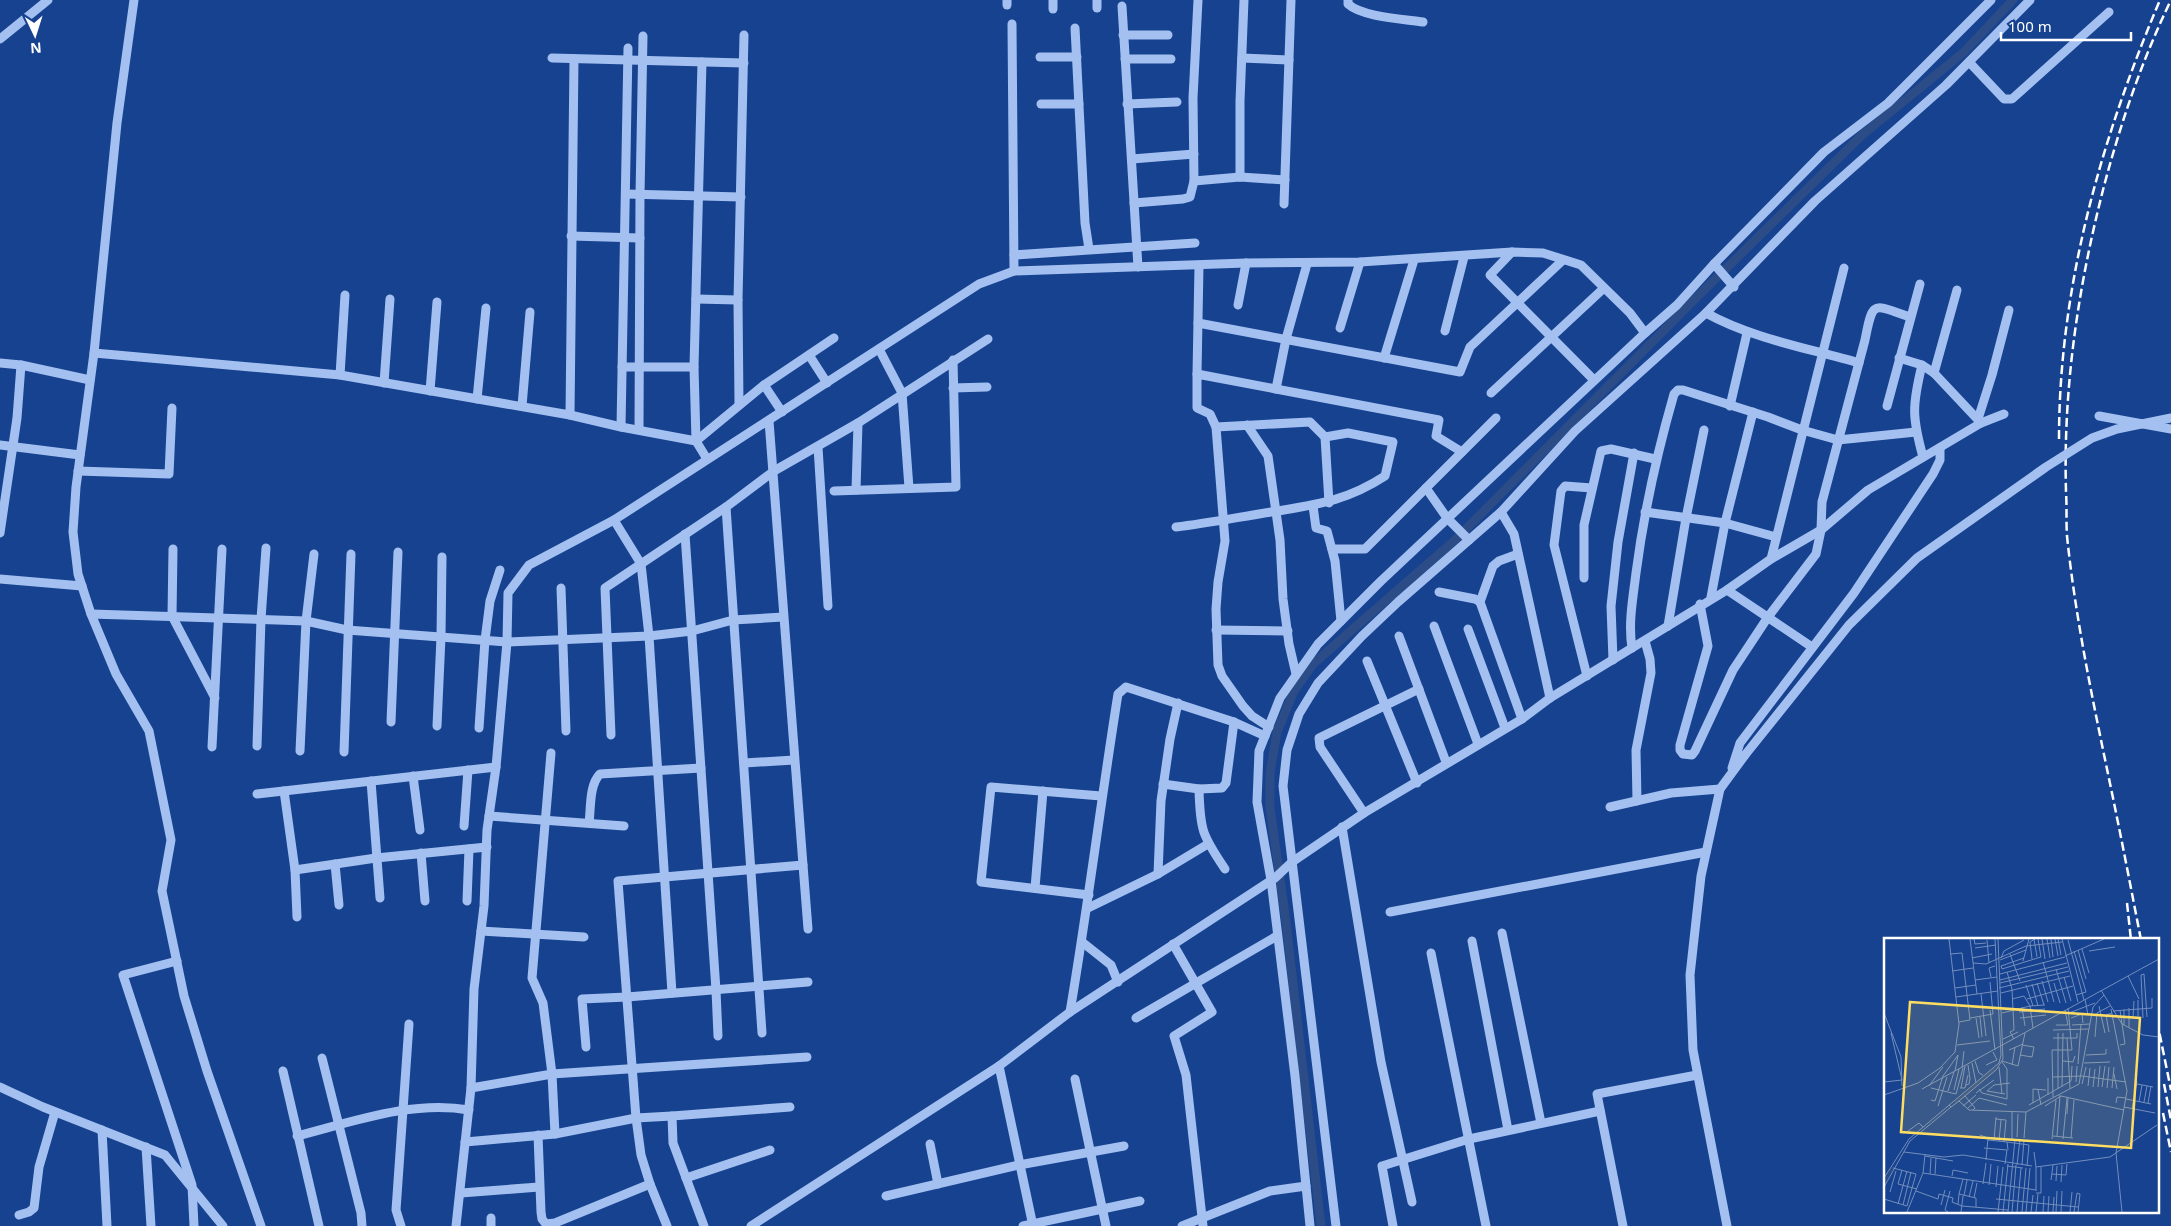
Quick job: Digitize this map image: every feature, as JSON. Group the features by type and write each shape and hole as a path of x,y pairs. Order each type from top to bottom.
{"street":[{"path":"0,39 48,0"},
{"path":"134,0 117,122 94,353 78,471 73,532 78,574 91,614 116,674 149,731 172,840 162,891 184,996 207,1072 261,1226"},
{"path":"1134,203 1183,200 1190,197 1194,181 1194,98 1198,0"},
{"path":"1240,177 1244,0"},
{"path":"1284,204 1290,0"},
{"path":"1348,0 1348,4 1353,9 1363,12 1423,22"},
{"path":"1310,1226 1295,1076 1277,936 1273,879 1257,802 1259,750 1280,698 1318,644 1341,621 1594,380 1717,267 1824,152 1888,103 1991,0"},
{"path":"1336,1226 1290,865 1282,786 1287,750 1299,714 1318,683 1362,636 1464,535 1501,512 1575,431 1714,318 1732,284 1815,202 1946,85 2030,0"},
{"path":"1122,6 1126,104 1132,159 1137,257"},
{"path":"1969,62 2004,99 2012,99 2109,12"},
{"path":"1012,24 1014,263"},
{"path":"1075,28 1085,223 1089,249"},
{"path":"739,405 738,300 744,35"},
{"path":"1124,36 1168,35"},
{"path":"639,429 643,36"},
{"path":"621,427 628,48"},
{"path":"1040,57 1077,57"},
{"path":"552,58 744,63"},
{"path":"1242,58 1289,60"},
{"path":"570,415 574,59"},
{"path":"1125,59 1171,59"},
{"path":"702,62 694,367 702,451"},
{"path":"1126,104 1177,102"},
{"path":"1041,104 1079,104"},
{"path":"1132,159 1194,154"},
{"path":"1194,181 1240,177 1285,180"},
{"path":"626,194 740,197"},
{"path":"571,236 640,238"},
{"path":"1014,263 1137,257 1195,243"},
{"path":"94,353 340,375 522,406 621,427 639,429 702,451 769,421 778,406 823,376 879,349 1014,263 1089,249 1200,266 1246,263 1306,264 1414,260 1512,252 1543,253 1581,265 1630,313 1645,333"},
{"path":"1512,252 1490,275 1594,380"},
{"path":"1445,331 1464,257"},
{"path":"1384,358 1414,260"},
{"path":"1198,322 1460,372 1470,346 1563,260"},
{"path":"1340,328 1360,262"},
{"path":"1238,305 1246,263"},
{"path":"1276,389 1286,339 1306,264"},
{"path":"1200,266 1197,408 1210,414 1216,426 1225,541 1218,582 1216,630 1218,665 1222,676 1243,706 1267,731"},
{"path":"1717,267 1732,284"},
{"path":"1771,559 1844,268"},
{"path":"1887,406 1920,284"},
{"path":"1491,393 1604,288"},
{"path":"1934,373 1957,290"},
{"path":"340,375 346,295"},
{"path":"384,383 390,299"},
{"path":"696,299 738,300"},
{"path":"430,391 437,302"},
{"path":"1700,604 1708,646 1680,745 1680,750 1687,755 1692,755 1695,751 1727,681 1768,617 1816,554 1821,530 1822,502 1859,363 1870,313 1874,308 1880,307 1910,317"},
{"path":"477,399 486,308"},
{"path":"1979,421 2009,310"},
{"path":"522,406 530,312"},
{"path":"1714,318 1747,333 1859,363"},
{"path":"1730,406 1747,333"},
{"path":"479,728 496,641 508,593 529,565 614,520 702,451 739,405 764,385 834,338"},
{"path":"610,735 605,588 726,507 774,471 858,423 988,339"},
{"path":"879,349 902,393 909,488"},
{"path":"809,355 823,376"},
{"path":"1899,358 1922,366 1934,373 1979,421"},
{"path":"834,490 956,487 953,360"},
{"path":"0,363 21,365 90,380"},
{"path":"0,533 17,418 21,365"},
{"path":"1922,366 1913,403 1916,432 1923,457"},
{"path":"622,367 694,367"},
{"path":"1198,374 1439,420 1436,436 1462,452"},
{"path":"764,385 778,406"},
{"path":"953,388 987,387"},
{"path":"1632,648 1629,628 1645,512 1655,459 1674,394 1678,390 1838,440 1916,432"},
{"path":"78,471 169,474 172,408"},
{"path":"1712,597 1725,523 1753,412"},
{"path":"752,1226 999,1066 1116,978 1173,944 1273,879 1342,827 1417,782 1446,762 1522,718 1550,698 1645,641 1700,604 1727,590 1771,559 1821,530 1868,490 1940,448 1979,421 2004,414"},
{"path":"2099,416 2171,429"},
{"path":"1332,550 1365,549 1496,418"},
{"path":"1728,1226 1692,1050 1690,975 1701,876 1720,789 1849,624 1916,558 2046,467 2092,438 2117,429 2171,418"},
{"path":"769,421 808,929"},
{"path":"1216,426 1310,422 1325,437 1329,503"},
{"path":"856,490 858,423"},
{"path":"1247,425 1268,456 1277,511 1283,598 1296,674"},
{"path":"1668,626 1686,518 1704,430"},
{"path":"1176,527 1224,521 1329,503 1370,486 1385,476 1393,442 1348,433 1325,437"},
{"path":"0,445 80,456"},
{"path":"818,447 828,606"},
{"path":"1731,773 1740,743 1854,593 1933,474 1940,460 1940,448"},
{"path":"1584,578 1583,536 1601,451 1606,449 1634,453 1655,459"},
{"path":"1613,660 1611,606 1618,542 1634,453"},
{"path":"1587,676 1554,545 1561,491 1565,486 1592,488"},
{"path":"1426,488 1448,518 1464,535"},
{"path":"1313,506 1316,528 1327,531 1332,550 1341,621"},
{"path":"726,507 762,1033"},
{"path":"1501,512 1514,534 1550,698"},
{"path":"1645,512 1725,523 1776,536"},
{"path":"614,520 642,564 649,636 672,993"},
{"path":"685,534 718,1036"},
{"path":"257,746 261,619 266,548"},
{"path":"173,549 172,616 215,698"},
{"path":"212,747 222,549"},
{"path":"391,722 398,552"},
{"path":"300,751 306,621 314,554"},
{"path":"344,752 351,554"},
{"path":"1480,602 1493,566 1499,561 1518,554"},
{"path":"437,726 442,557"},
{"path":"467,901 478,848 489,816 496,641 490,601 500,570"},
{"path":"0,579 82,586"},
{"path":"561,588 566,731"},
{"path":"1727,590 1812,647"},
{"path":"1439,592 1475,599 1480,602 1522,718"},
{"path":"91,614 306,621 347,630 496,641 606,639 649,636 692,631 734,620 783,617"},
{"path":"1434,626 1478,744"},
{"path":"1468,629 1505,728"},
{"path":"1216,630 1288,631"},
{"path":"1399,636 1446,762"},
{"path":"1637,801 1636,750 1651,666 1645,641"},
{"path":"1367,661 1417,782"},
{"path":"1070,1012 1088,908 1102,796 1118,694 1126,687 1267,731"},
{"path":"1364,813 1318,742 1322,735 1419,689"},
{"path":"1158,874 1160,801 1178,703"},
{"path":"1163,784 1199,789 1222,788 1226,783 1234,722"},
{"path":"551,753 534,935 532,978 543,1003 552,1074 555,1134"},
{"path":"744,764 794,760"},
{"path":"258,794 490,768"},
{"path":"589,823 593,786 595,779 600,774 701,768"},
{"path":"464,826 468,770"},
{"path":"413,776 420,830"},
{"path":"371,781 380,898"},
{"path":"1089,895 981,882 991,787 1102,796"},
{"path":"1199,789 1200,820 1208,844 1225,869"},
{"path":"1610,807 1671,793 1720,789"},
{"path":"284,791 295,870 297,917"},
{"path":"1036,888 1042,791"},
{"path":"489,816 624,826"},
{"path":"1342,827 1381,1062 1412,1202"},
{"path":"1088,908 1158,874 1208,844"},
{"path":"295,870 376,858 478,848"},
{"path":"456,1226 466,1142 463,1109 471,1088 474,989 481,931 478,848"},
{"path":"1390,912 1706,852"},
{"path":"421,853 425,901"},
{"path":"336,864 339,905"},
{"path":"668,1226 650,1184 641,1155 636,1118 618,881 802,865"},
{"path":"481,931 584,937"},
{"path":"1502,934 1541,1123"},
{"path":"1136,1018 1277,936"},
{"path":"1472,941 1508,1130"},
{"path":"1082,942 1110,965 1116,978"},
{"path":"1173,944 1212,1012 1174,1036 1186,1075 1202,1222"},
{"path":"1432,953 1486,1226"},
{"path":"177,961 123,975 192,1186 194,1226"},
{"path":"586,1047 582,999 808,982"},
{"path":"401,1226 396,1210 410,1024"},
{"path":"471,1088 552,1074 807,1057"},
{"path":"322,1058 361,1212 362,1226"},
{"path":"999,1066 1029,1225 1140,1201"},
{"path":"283,1071 319,1226"},
{"path":"1623,1226 1597,1094 1697,1075"},
{"path":"1076,1079 1106,1226"},
{"path":"0,1087 54,1112 165,1155 223,1226"},
{"path":"466,1142 555,1134 636,1118 790,1107"},
{"path":"297,1136 404,1110 463,1109"},
{"path":"1393,1226 1382,1166 1469,1139 1600,1111"},
{"path":"19,1214 34,1208 39,1167 54,1112"},
{"path":"672,1116 672,1143 704,1226"},
{"path":"102,1130 107,1226"},
{"path":"538,1135 539,1187 542,1219 546,1224 555,1223 650,1184"},
{"path":"930,1144 938,1184"},
{"path":"886,1196 1019,1165 1124,1146"},
{"path":"146,1147 151,1226"},
{"path":"686,1178 770,1150"},
{"path":"1182,1226 1202,1222 1270,1191 1306,1186"},
{"path":"461,1193 539,1187"}],"waterway":[{"path":"1321,1226 1286,922 1270,807 1270,774 1277,732 1294,691 1313,664 1454,541 1699,295 1861,136 1964,52 2013,0"}],"railway":[{"path":"2059,439 2061,382 2066,326 2075,270 2087,215 2119,106 2160,0"},
{"path":"2141,938 2089,682 2074,594 2067,536 2067,415 2074,338 2080,300 2104,186 2125,115 2151,45 2171,0"},
{"path":"2127,903 2131,938"},
{"path":"2158,1026 2171,1090"},
{"path":"2164,1084 2171,1120"},
{"path":"2163,1113 2171,1152"}]}
